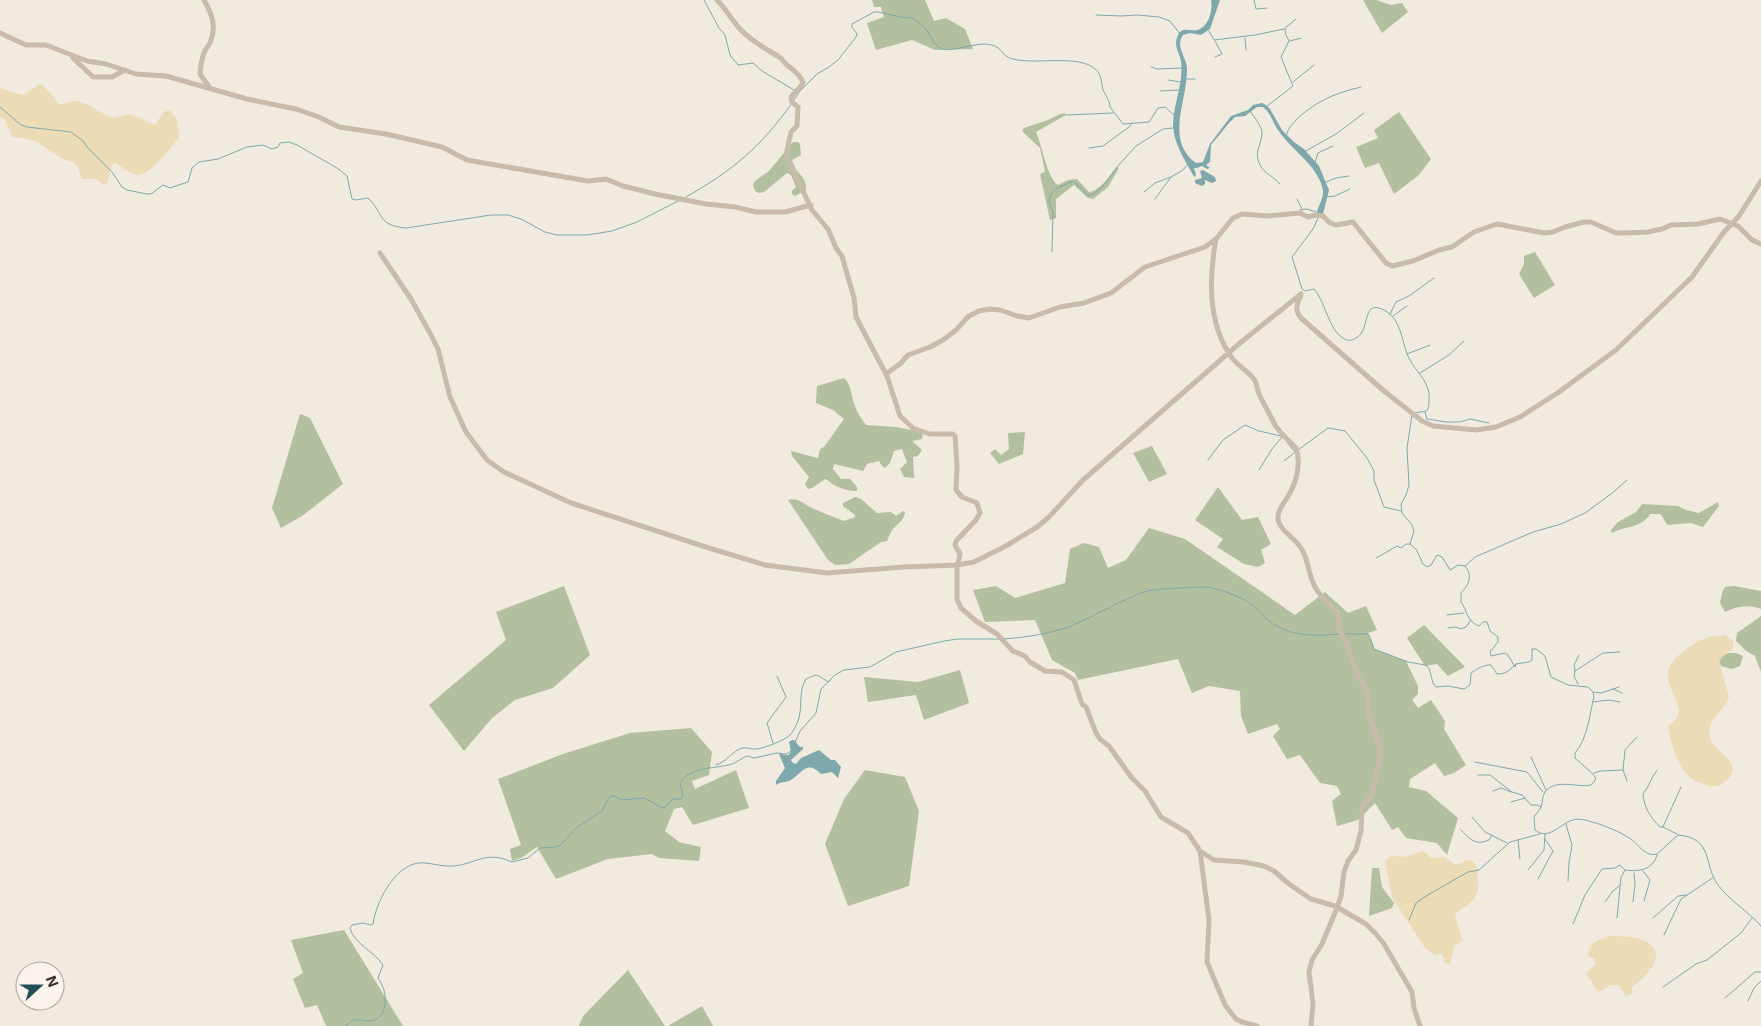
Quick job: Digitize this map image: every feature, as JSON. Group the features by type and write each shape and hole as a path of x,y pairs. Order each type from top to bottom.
{"street":[{"path":"204,0 213,20 210,42 203,54 200,74 210,87"},
{"path":"717,0 728,11 742,31 767,50 782,58 786,65 793,68 803,82 791,98 792,102 798,107 798,126 791,132 786,155 812,210 828,229 836,248 842,256 854,298 858,322 886,374 900,416 913,428 930,434 953,434 955,436 956,490 962,497 977,503 980,513 976,520 956,541 955,545 960,554 957,565 957,600 961,608 976,621 997,634 1013,651 1025,656 1030,662 1046,670 1062,672 1074,680 1082,704 1086,707 1100,739 1110,746 1131,777 1145,791 1161,817 1188,833 1200,850 1214,860 1244,862 1264,866 1274,871 1289,884 1312,899 1337,908 1366,924 1380,938 1412,992 1414,1008 1420,1026"},
{"path":"0,33 26,45 46,45 71,56 106,64 136,74 166,76 194,85 210,87 246,99 296,109 319,116 340,127 386,134 442,147 468,160 588,181 606,179 623,186 655,194 756,212 785,212 811,205"},
{"path":"71,56 94,77 112,77 125,70"},
{"path":"380,253 410,299 438,349 450,397 466,432 488,460 504,472 571,504 710,548 765,565 827,573 957,565 974,562 1006,546 1037,527 1049,517 1082,480 1228,353 1301,294 1296,306 1297,313 1301,318 1422,421 1434,426 1476,430 1496,428 1520,417 1559,392 1616,350 1692,277 1761,181"},
{"path":"886,374 901,364 908,355 943,340 955,331 969,316 990,309 1029,318 1118,290 1145,267 1205,247 1216,238 1233,218 1242,214 1267,216 1300,213 1308,217 1323,216 1330,223 1336,225 1353,222 1386,263 1392,266 1413,261 1439,250 1452,247 1478,230 1497,224 1544,233 1553,232 1565,226 1591,222 1616,233 1625,233 1648,232 1671,225 1698,224 1720,219 1738,226 1752,240 1761,244"},
{"path":"1216,238 1212,269 1214,313 1219,334 1228,353 1254,380 1276,427 1296,448 1298,458 1297,473 1291,492 1278,515 1278,520 1306,554 1308,572 1324,601 1338,613 1339,629 1358,676 1367,691 1368,712 1380,748 1380,757 1372,794 1362,808 1361,830 1356,850 1344,872 1341,896 1337,908 1322,944 1310,965 1313,1004 1311,1026"},
{"path":"1200,850 1209,920 1206,962 1225,1005 1236,1019 1257,1026"}],"green space":[{"path":"872,0 925,0 934,21 946,18 965,29 973,49 935,50 912,40 876,50 867,23 884,17 881,7 874,7"},
{"path":"1363,0 1376,0 1391,5 1402,3 1408,12 1382,33"},
{"path":"1399,112 1431,159 1419,175 1394,194 1379,163 1365,168 1356,147 1378,138 1374,130"},
{"path":"1065,113 1066,115 1036,132 1054,181 1058,185 1068,180 1077,179 1089,192 1101,186 1117,167 1119,168 1108,187 1093,199 1088,198 1074,185 1056,199 1056,218 1050,220 1040,174 1045,172 1040,148 1022,131 1024,128"},
{"path":"793,142 800,144 801,155 792,160 804,180 806,190 795,196 792,194 796,187 791,175 787,173 764,192 759,193 755,191 753,185 755,181 769,171"},
{"path":"1535,252 1555,285 1534,298 1519,274 1524,264 1524,256"},
{"path":"844,378 850,388 857,411 866,425 896,427 923,432 922,439 912,441 922,450 918,456 913,457 914,478 904,477 900,469 907,462 902,449 894,451 890,463 885,468 879,461 867,464 863,471 834,464 833,469 841,479 850,479 857,487 857,491 841,488 825,479 808,489 805,484 809,477 792,456 791,451 818,458 820,449 824,447 844,419 833,410 816,403 817,386"},
{"path":"300,414 310,418 343,484 302,516 281,528 272,508"},
{"path":"1025,432 1023,454 999,464 990,453 995,449 1001,455 1009,449 1008,433"},
{"path":"1152,446 1167,474 1149,482 1133,453"},
{"path":"1218,487 1242,520 1258,517 1271,544 1261,550 1265,563 1258,567 1244,564 1217,547 1223,539 1195,520"},
{"path":"855,497 861,499 877,513 891,512 896,516 903,511 905,512 902,520 892,530 887,541 881,542 849,564 835,565 828,560 788,500 798,500 814,509 844,521 855,517 855,515 843,506 843,503"},
{"path":"1718,502 1719,506 1703,527 1691,523 1667,525 1660,514 1650,514 1643,522 1612,533 1611,530 1618,522 1636,512 1642,504 1678,506 1699,513"},
{"path":"1149,528 1185,539 1295,615 1325,592 1348,613 1366,606 1377,630 1368,633 1374,649 1406,661 1418,686 1418,694 1412,700 1418,708 1431,700 1445,721 1444,729 1466,765 1454,773 1444,776 1435,763 1410,779 1409,787 1426,791 1458,818 1447,855 1437,843 1406,838 1398,827 1392,830 1375,803 1358,820 1337,826 1332,801 1341,794 1337,786 1320,783 1300,755 1287,759 1273,736 1280,729 1277,724 1248,734 1241,716 1240,691 1209,686 1192,693 1178,659 1078,680 1075,673 1052,660 1035,620 985,622 973,590 996,586 1015,598 1065,583 1070,549 1084,543 1099,547 1108,568 1126,560"},
{"path":"564,586 590,655 553,688 515,700 492,718 464,751 429,705 506,640 496,612"},
{"path":"1734,586 1761,591 1761,609 1743,606 1725,612 1720,603 1722,593 1725,587"},
{"path":"1761,616 1761,672 1755,656 1736,641 1737,633"},
{"path":"1424,625 1465,667 1448,676 1437,664 1425,666 1407,638"},
{"path":"1729,653 1743,656 1740,666 1732,669 1721,666 1719,661 1722,656"},
{"path":"960,670 969,703 924,720 916,695 868,702 864,677 918,682"},
{"path":"691,728 712,752 709,775 692,781 695,789 736,770 749,808 693,825 682,807 674,809 665,831 679,842 701,847 699,861 659,858 652,854 608,859 556,879 537,847 521,858 512,861 510,849 521,845 498,779 563,754 630,733"},
{"path":"865,770 905,777 919,811 909,886 848,906 825,844 844,799"},
{"path":"1372,868 1379,868 1382,887 1394,903 1392,908 1369,916"},
{"path":"344,930 403,1026 326,1026 317,1005 305,1008 293,979 303,973 291,940"},
{"path":"628,970 665,1026 579,1026 583,1016"},
{"path":"702,1006 713,1026 668,1026"}],"sand":[{"path":"40,84 44,86 59,104 73,101 80,102 112,118 131,114 155,125 163,113 170,109 177,120 179,138 154,166 142,174 132,173 116,163 112,164 107,184 103,185 96,179 82,179 78,168 73,162 63,159 37,142 12,137 5,120 0,116 0,88 23,95"},
{"path":"1725,635 1733,641 1733,648 1719,661 1729,697 1713,721 1709,731 1712,742 1729,759 1733,769 1730,778 1726,782 1718,786 1712,786 1701,784 1693,779 1680,765 1676,756 1668,726 1677,718 1679,711 1669,682 1668,671 1675,659 1694,644 1706,638"},
{"path":"1423,851 1431,858 1444,857 1456,865 1467,860 1473,861 1478,869 1477,894 1455,916 1463,941 1454,946 1450,964 1445,963 1442,954 1435,955 1425,948 1392,897 1385,861 1388,857 1404,857"},
{"path":"1609,936 1638,938 1651,944 1655,949 1656,956 1653,965 1647,974 1632,988 1632,993 1626,997 1619,985 1611,985 1598,992 1586,973 1595,965 1595,959 1588,956 1590,948 1598,941"}],"water":[{"path":"1211,0 1220,0 1210,29 1201,35 1190,33 1183,35 1180,44 1187,68 1179,131 1181,143 1186,154 1196,163 1203,162 1210,144 1231,116 1248,110 1253,105 1262,103 1270,109 1282,130 1304,149 1319,166 1329,190 1323,214 1319,215 1317,212 1323,190 1316,173 1283,137 1263,107 1257,107 1245,116 1235,117 1229,123 1211,145 1210,162 1206,165 1210,168 1207,169 1202,166 1194,168 1195,177 1183,158 1175,139 1173,126 1182,69 1176,45 1177,39 1182,31 1198,30 1205,25 1211,13"},
{"path":"1203,170 1215,177 1216,181 1212,183 1205,180 1205,184 1202,186 1195,183 1195,180 1202,178 1200,171"},
{"path":"792,740 800,747 803,747 791,760 793,763 796,764 801,758 819,750 831,760 835,760 841,767 838,778 832,772 821,774 809,768 791,780 776,785 776,781 785,768 779,754 788,755 791,752 789,742"}],"waterway":[{"path":"704,0 719,28 725,35 730,55 738,65 753,63 762,71 794,90"},
{"path":"1254,0 1256,9 1267,8"},
{"path":"800,91 817,74 838,60 856,37 857,34 852,24 874,12 878,12 912,18 925,28 934,42 942,49 984,44 995,46 1009,58 1022,61 1068,61 1088,65 1099,73 1110,107 1123,124 1149,122 1158,108 1165,107 1174,115"},
{"path":"1096,15 1159,17 1170,21 1180,34"},
{"path":"1209,31 1214,40 1255,35 1284,29 1296,19"},
{"path":"1266,107 1293,86 1281,57 1289,41 1285,29"},
{"path":"1245,38 1246,50"},
{"path":"1290,41 1301,38"},
{"path":"1215,41 1222,54 1215,57"},
{"path":"1293,82 1314,65"},
{"path":"1151,67 1157,69 1182,68"},
{"path":"1186,79 1195,79"},
{"path":"1168,80 1180,82"},
{"path":"1287,134 1298,118 1313,106 1335,95 1361,87"},
{"path":"1160,91 1180,90"},
{"path":"794,100 800,91"},
{"path":"686,197 745,157 769,133 792,103"},
{"path":"0,107 21,125 71,132 83,141 112,172 122,187 127,190 147,194 151,194 163,185 170,188 188,182 192,168 199,162 218,159 247,147 263,145 272,149 278,147 280,143 289,142 337,168 347,176 352,199 368,198 382,218 396,227 406,228 491,215 508,215 521,219 545,232 557,235 587,235 612,231 637,222 680,200"},
{"path":"1250,111 1262,132 1257,154 1258,161 1264,170 1280,184"},
{"path":"1066,115 1113,113"},
{"path":"1304,152 1336,134 1364,113"},
{"path":"1089,148 1103,146 1132,123"},
{"path":"1052,252 1053,212 1049,201 1051,194 1056,189 1073,181 1088,195 1093,195 1103,186 1136,146 1163,129 1173,128"},
{"path":"1315,163 1318,153 1333,146"},
{"path":"1155,199 1171,177 1183,170 1188,164"},
{"path":"1326,182 1349,176"},
{"path":"1144,192 1155,183 1171,177"},
{"path":"1327,197 1335,196 1350,189"},
{"path":"1297,199 1302,209"},
{"path":"1300,210 1307,209 1316,212"},
{"path":"1318,218 1313,229 1292,257 1302,289 1305,291 1314,289 1332,325 1341,337 1348,340 1359,336 1372,309 1377,308 1390,314 1398,325 1411,362 1428,388 1428,409 1415,413"},
{"path":"1390,314 1396,302 1409,296 1434,278"},
{"path":"1393,316 1407,306"},
{"path":"1420,373 1449,355 1464,341"},
{"path":"1407,354 1430,345"},
{"path":"1425,412 1427,419 1446,422 1460,422 1470,419 1489,423"},
{"path":"1412,415 1407,448 1409,485 1401,504 1402,513 1412,525 1414,531 1410,544 1416,549 1423,564 1427,567 1431,565 1437,555 1442,557 1450,570 1458,565 1465,566 1469,573 1469,580 1461,593 1461,602 1474,624 1479,626 1483,622 1487,622 1490,631 1498,637 1498,642 1490,652 1491,656 1505,653 1515,667 1516,664 1532,660 1532,649 1536,649 1545,656 1551,677 1568,685 1588,687 1593,692 1594,697 1588,726 1583,741 1575,753 1575,758 1596,779 1591,785 1560,784 1549,788 1544,794 1541,807 1534,817 1535,830 1545,834 1573,820 1585,820 1622,834 1649,854 1657,854 1678,835 1689,837 1703,847 1713,877 1718,885 1761,926"},
{"path":"1208,460 1223,440 1245,425 1259,431 1281,436"},
{"path":"1298,450 1328,428 1345,431 1367,458 1374,471 1374,480 1384,507 1401,511"},
{"path":"1259,470 1282,437"},
{"path":"1287,442 1294,451"},
{"path":"1284,461 1295,452"},
{"path":"1465,566 1475,557 1533,532 1561,524 1585,513 1627,480"},
{"path":"1376,558 1397,546 1401,548 1406,544 1410,544"},
{"path":"1004,639 1038,635 1063,629 1147,591 1204,587 1241,598 1251,604 1270,622 1289,631 1315,635 1340,634"},
{"path":"1447,615 1464,613"},
{"path":"1448,628 1456,627 1461,629 1466,627 1471,620"},
{"path":"1344,634 1368,634 1374,649 1408,662 1425,665 1429,668 1436,687 1448,686 1464,689 1470,685 1471,673 1486,665 1491,665 1497,674 1500,674 1508,671 1516,664"},
{"path":"795,743 800,731 816,713 821,689 835,675 844,670 870,667 896,652 944,641 1000,639"},
{"path":"1578,684 1574,676 1575,671 1603,653 1620,652"},
{"path":"1575,671 1574,665 1579,655"},
{"path":"716,765 742,748 761,748 775,744 787,737 798,721 802,689 806,679 816,675 829,682 830,680"},
{"path":"773,743 767,723 786,697 777,676"},
{"path":"1594,692 1601,693 1619,687"},
{"path":"1613,689 1622,693"},
{"path":"1593,702 1609,700 1620,702"},
{"path":"1594,773 1623,770 1625,750 1637,737"},
{"path":"346,1026 353,1020 370,1021 376,1019 385,1007 384,990 378,978 383,965 356,939 350,928 352,925 363,923 373,924 382,896 394,878 409,866 418,863 453,866 488,857 512,862 528,858 540,848 561,845 575,829 602,811 611,796 622,800 645,798 662,808 673,799 681,799 683,796 680,783 690,774 704,769 726,766 747,756 754,758 777,753 786,754 791,751"},
{"path":"1531,757 1546,790"},
{"path":"1475,762 1527,772 1543,792"},
{"path":"1623,770 1627,781"},
{"path":"1657,770 1643,794 1650,816 1660,827 1663,827"},
{"path":"1478,775 1490,775 1512,792 1522,795 1531,805 1541,807"},
{"path":"1677,834 1663,827 1681,787"},
{"path":"1493,791 1501,788 1511,792"},
{"path":"1511,802 1525,798"},
{"path":"1472,817 1485,832 1507,843"},
{"path":"1566,824 1572,845 1568,881"},
{"path":"1460,829 1476,842 1489,840 1492,835"},
{"path":"1409,920 1416,903 1426,896 1468,872 1479,870 1510,842 1540,834"},
{"path":"1528,870 1544,850 1545,834"},
{"path":"1538,879 1553,851 1545,839"},
{"path":"1518,840 1520,859"},
{"path":"1617,918 1621,877 1625,870 1635,871 1649,867 1657,855"},
{"path":"1573,924 1585,895 1602,869 1615,868 1620,865 1625,870"},
{"path":"1643,871 1650,880 1644,901"},
{"path":"1633,902 1634,873"},
{"path":"1664,935 1681,899 1714,877"},
{"path":"1605,902 1619,886"},
{"path":"1653,918 1678,896 1687,895"},
{"path":"1663,987 1696,964 1707,960 1741,933 1752,918"},
{"path":"1725,998 1755,972 1761,972"},
{"path":"1748,1001 1754,988 1761,981"}]}
